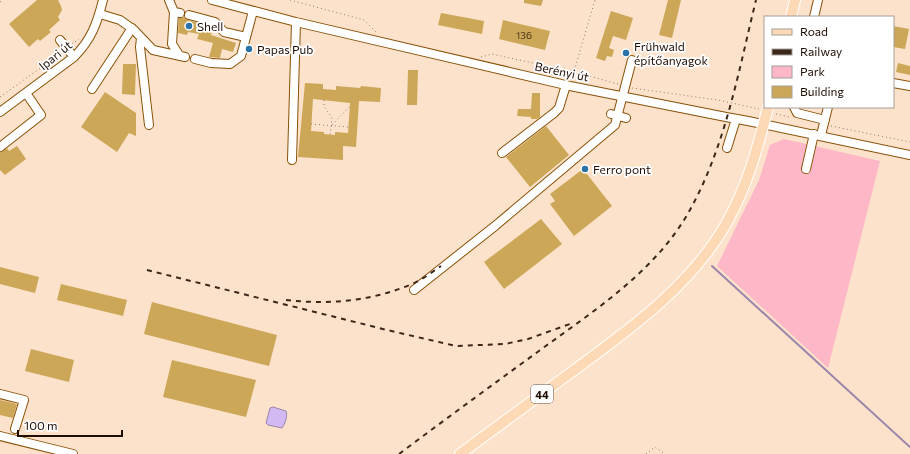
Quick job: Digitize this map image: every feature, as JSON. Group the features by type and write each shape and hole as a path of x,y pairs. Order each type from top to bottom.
{"main road":[{"path":"791,16 795,0"},
{"name":"44","path":"460,454 625,333 662,302 687,277 705,255 735,208 751,169 767,109"}],"street":[{"name":"Ipari út","path":"0,112 74,57 88,41 100,14 103,0"},
{"path":"100,14 120,20 132,28 153,50 182,56 172,44 177,12 169,0"},
{"name":"Berényi út","path":"212,0 296,22 568,85 910,153"},
{"path":"814,16 818,0"},
{"path":"195,59 230,64 241,56 253,11"},
{"path":"189,15 216,22 224,32 246,37"},
{"path":"292,160 296,22"},
{"path":"92,89 132,28"},
{"path":"141,38 140,47 148,125"},
{"path":"60,40 74,57"},
{"path":"414,290 495,226 615,125 614,115 623,96 632,60"},
{"path":"894,83 910,86"},
{"path":"502,153 559,108 568,85"},
{"path":"0,147 41,115 26,93"},
{"path":"561,102 570,104"},
{"path":"794,108 797,113 824,122"},
{"path":"806,170 828,108"},
{"path":"614,115 626,118"},
{"path":"727,148 736,119"},
{"path":"0,394 24,400 15,429"},
{"path":"0,436 73,454"}],"path":[{"path":"290,0 364,20 379,34"},
{"path":"568,85 574,72 595,0"},
{"path":"0,97 67,49 78,39"},
{"path":"476,58 490,54 574,72 625,87 718,100 767,109 793,118"},
{"path":"324,100 324,106 332,118 330,136"},
{"path":"332,126 350,106"},
{"path":"824,122 910,142"},
{"path":"311,124 348,127"},
{"path":"646,454 655,447 665,454"}],"green space":[{"path":"784,139 880,161 828,368 717,266 759,180 770,145"}],"shaded area":[{"path":"273,407 286,411 286,420 282,428 268,425 266,423 270,408"}],"building":[{"path":"37,0 58,0 62,10 58,17 60,20 49,30 51,32 40,41 38,39 29,47 9,24"},
{"path":"524,0 543,0 541,6 524,3"},
{"path":"668,0 681,0 672,38 659,35"},
{"path":"611,11 633,18 626,40 613,36 609,48 614,50 612,57 607,56 605,61 596,58"},
{"path":"441,13 484,21 482,34 438,25"},
{"path":"184,17 188,20 212,27 211,35 236,43 233,52 222,49 220,58 209,57 213,43 197,39 199,34 188,32 187,35 178,33 179,18"},
{"path":"503,20 550,31 545,50 499,39"},
{"path":"894,26 909,29 905,49 894,47"},
{"path":"898,63 910,66 910,75 896,72"},
{"path":"123,64 136,64 135,95 122,94"},
{"path":"408,70 418,70 417,105 407,105"},
{"path":"305,83 323,84 323,89 336,90 336,86 381,88 380,102 359,101 356,147 343,146 343,160 298,157","holes":["313,99 350,103 348,133 335,132 335,135 311,131"]},
{"path":"105,92 136,113 136,136 129,133 117,152 81,127"},
{"path":"532,93 540,93 540,117 537,119 531,119 531,117 517,116 518,109 531,109"},
{"path":"546,126 569,155 530,187 506,157"},
{"path":"17,146 26,159 5,175 0,170 0,152 7,148 9,151"},
{"path":"583,169 612,206 574,236 550,204 555,201 550,194"},
{"path":"541,219 562,244 504,289 484,262"},
{"path":"0,267 39,277 35,293 0,284"},
{"path":"61,284 127,300 123,316 57,300"},
{"path":"152,302 277,335 269,366 144,334"},
{"path":"31,349 74,360 69,382 25,371"},
{"path":"172,360 256,380 246,417 163,397"},
{"path":"0,400 17,404 13,418 0,415"}],"waterway":[{"path":"712,266 910,447"}],"railway":[{"path":"399,454 585,318 625,286 662,250 691,208 714,158 730,106 756,0"},
{"path":"286,300 334,302 366,298 397,290 412,284 441,266"},
{"path":"147,270 456,346 505,344 528,339 570,324"}],"place":[{"name":"Shell","path":"189,26"},
{"name":"Papas Pub","path":"249,49"},
{"name":"Frühwald építőanyagok","path":"626,53"},
{"name":"Ferro pont","path":"585,169"}]}
